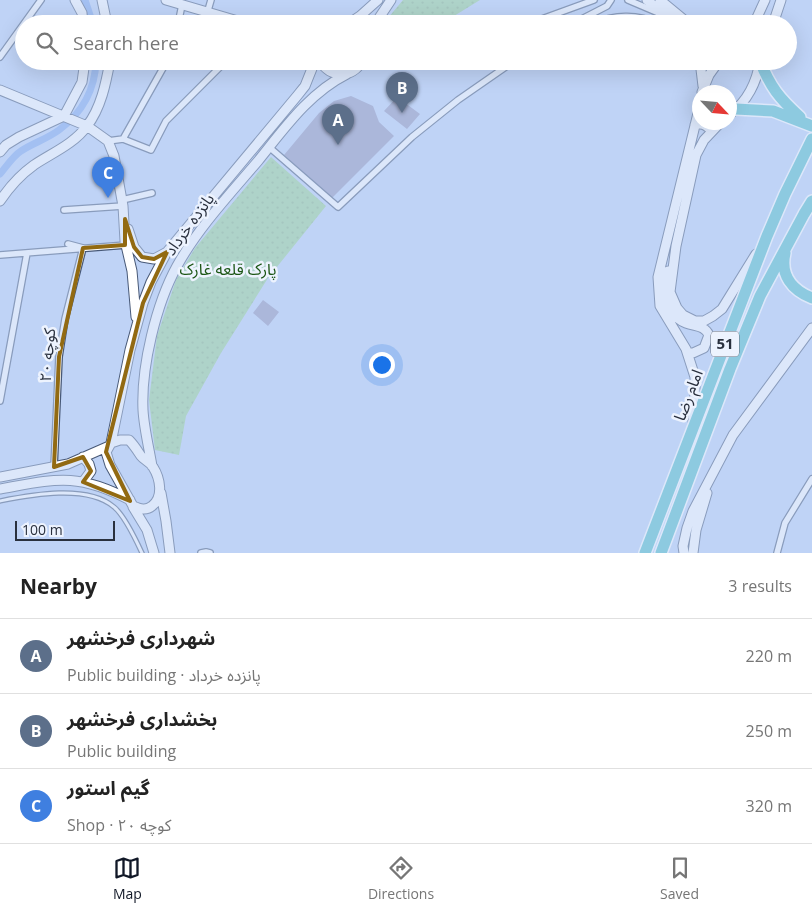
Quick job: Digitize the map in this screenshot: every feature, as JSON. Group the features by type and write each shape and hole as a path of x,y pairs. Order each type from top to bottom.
{"highway":[{"path":"763,70 768,82 787,106 808,124"},
{"path":"737,113 773,110 808,124"},
{"name":"امام رضا","path":"645,553 767,236 812,139"},
{"name":"امام رضا","path":"661,553 730,369 760,296 812,201"},
{"path":"786,248 783,261 784,273 799,292 812,298"}],"main road":[{"path":"75,0 82,15"},
{"path":"102,0 105,15"},
{"path":"361,15 378,0"},
{"path":"380,15 391,0"},
{"path":"647,0 665,15"},
{"path":"660,0 678,15"},
{"path":"758,15 764,0"},
{"path":"776,14 781,0"},
{"path":"174,2 217,15"},
{"path":"0,152 6,145 19,137 64,116 82,82 84,70"},
{"path":"0,201 9,187 22,174 72,142 106,87 109,70"},
{"name":"پانزده خرداد","path":"110,445 130,350 143,304 151,282 167,252 305,86 311,70"},
{"path":"328,70 334,74 347,74"},
{"name":"پانزده خرداد","path":"152,466 143,410 145,380 154,326 165,291 176,266 207,222 296,114 322,90 355,70"},
{"path":"701,70 702,85"},
{"path":"705,85 713,70"},
{"path":"737,106 749,93 755,82 758,70"},
{"path":"0,90 84,125 108,141 114,156 123,203 126,245 135,296 136,328"},
{"path":"689,440 693,420 695,376 688,353 660,306 658,277 693,130"},
{"path":"688,353 704,348 709,335 707,330 702,327 679,320 668,308 663,289 676,246 696,155 711,131"},
{"path":"125,219 134,247 142,257 154,259 167,252"},
{"path":"676,246 670,292 673,302 676,308 689,319 704,321 722,308 767,236"},
{"path":"684,553 683,546 693,511 733,435 812,328"},
{"path":"0,477 68,464 120,440 129,440 142,457 152,466 160,486 170,553"},
{"path":"110,445 106,452 110,465 146,530 154,553"},
{"path":"83,457 89,464 91,471 83,482"},
{"path":"693,553 696,530 713,473"},
{"path":"0,489 56,479 83,482 107,488 139,509 150,508 157,501 160,494"}],"street":[{"path":"30,15 41,0"},
{"path":"206,15 211,0"},
{"path":"553,15 594,0"},
{"path":"590,15 607,6 611,0"},
{"path":"628,0 659,15"},
{"path":"776,14 786,0"},
{"path":"174,2 176,15"},
{"path":"0,57 15,36"},
{"path":"123,139 162,70"},
{"path":"108,141 123,139 151,150 166,121 217,70"},
{"path":"269,147 338,207 412,138 458,100 501,70"},
{"path":"64,210 123,203 152,193"},
{"path":"68,244 83,248"},
{"path":"0,255 126,245"},
{"name":"کوچه ۲۰","path":"54,467 58,357 65,319 83,248"},
{"path":"0,401 27,253"},
{"path":"777,553 785,523 812,479"},
{"path":"201,553 210,553"}],"lane":[{"path":"0,501 33,494 55,493 76,494 103,500 114,507 137,540 142,553"}],"highlighted area":[{"path":"125,219 134,247 142,257 154,259 167,252 143,303 106,452 130,501 83,482 91,471 83,457 54,467 59,357 83,248 125,245"}],"green space":[{"path":"403,0 480,0 456,15 390,15"},
{"name":"پارک قلعه غارک","path":"271,157 326,206 268,278 221,353 186,416 179,455 155,450 149,400 157,336 176,280 195,248"}],"building":[{"path":"351,96 373,106 379,122 394,136 332,198 284,155 319,113 334,101"},
{"path":"397,97 420,114 407,129 384,111"},
{"path":"263,300 279,312 268,326 253,313"}],"waterway":[{"path":"85,0 90,15"},
{"path":"0,174 18,153 54,133 74,116 86,100 95,70"}],"place":[{"name":"بخشداری فرخشهر","path":"402,113"},
{"name":"شهرداری فرخشهر","path":"338,145"},
{"name":"گیم استور","path":"108,198"}]}
